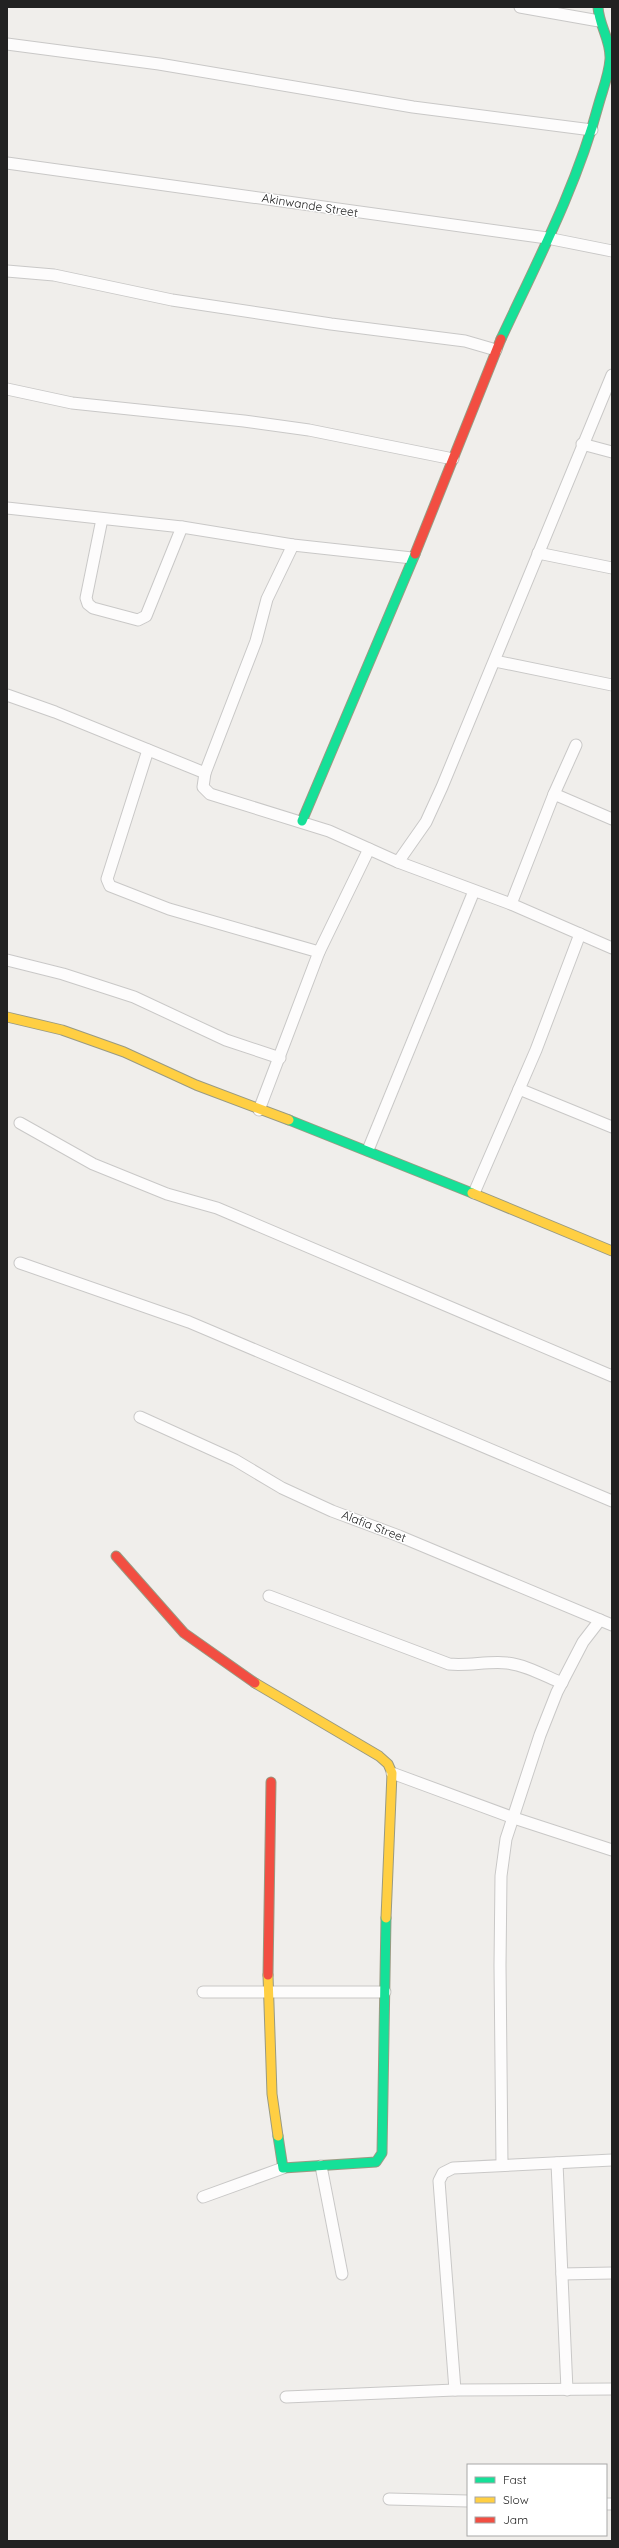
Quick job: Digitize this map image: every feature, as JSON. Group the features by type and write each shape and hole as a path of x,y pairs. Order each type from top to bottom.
{"street":[{"path":"520,7 599,21"},
{"path":"302,821 437,502 496,350 547,238 561,214 592,130 610,62 610,46 599,21 598,7"},
{"path":"7,44 159,64 413,107 592,130"},
{"name":"Akinwande Street","path":"7,163 547,238 612,251"},
{"path":"7,271 54,275 172,300 331,324 465,341 496,350"},
{"path":"398,862 426,822 495,661 582,444 612,375"},
{"path":"7,389 72,403 221,418 309,430 453,459"},
{"path":"582,444 612,452"},
{"path":"7,508 182,527 293,545 412,558"},
{"path":"102,519 86,598 88,604 93,608 138,620 146,616 182,527"},
{"path":"293,545 266,599 256,641 205,773 203,787 210,794 302,821 398,862 511,904 612,948"},
{"path":"538,553 612,568"},
{"path":"495,661 612,685"},
{"path":"7,695 205,773"},
{"path":"511,904 554,794 576,745"},
{"path":"148,750 107,879 110,886 169,909 319,952"},
{"path":"554,794 612,819"},
{"path":"259,1110 319,952 369,849"},
{"path":"368,1150 474,891"},
{"path":"474,1193 519,1089 580,934"},
{"path":"7,960 63,974 134,997 226,1040 280,1058"},
{"path":"7,1017 62,1030 124,1052 196,1085 368,1150 612,1251"},
{"path":"519,1089 612,1127"},
{"path":"20,1123 94,1164 167,1194 217,1208 612,1376"},
{"path":"20,1263 189,1322 612,1501"},
{"name":"Alafia Street","path":"140,1417 235,1460 282,1488 332,1511 399,1536 612,1625"},
{"path":"116,1556 184,1633 195,1642 268,1692 379,1756 388,1764 392,1773 384,1992 382,2153 380,2159 376,2162 283,2168 203,2198"},
{"path":"269,1596 449,1664 464,1666 506,1663 518,1665 562,1683"},
{"path":"502,2165 501,1876 506,1839 540,1735 562,1683 583,1642 600,1620"},
{"path":"392,1773 514,1818 612,1850"},
{"path":"271,1782 268,1993 272,2094 277,2146 283,2168"},
{"path":"203,1992 384,1992"},
{"path":"455,2390 439,2181 443,2173 453,2168 612,2160"},
{"path":"557,2163 567,2390"},
{"path":"321,2166 342,2274"},
{"path":"562,2274 612,2273"},
{"path":"286,2397 455,2390 612,2390"},
{"path":"389,2499 467,2501"}],"traffic: fast":[{"path":"501,339 568,194 590,134 606,81 610,52 600,20 598,7"},
{"path":"302,821 415,554"},
{"path":"289,1120 472,1193"},
{"path":"278,2136 283,2168 376,2162 382,2153 386,1918"}],"traffic: slow":[{"path":"7,1017 62,1030 124,1052 196,1085 289,1120"},
{"path":"472,1193 612,1251"},
{"path":"255,1683 379,1756 388,1764 392,1773 386,1918"},
{"path":"268,1975 272,2094 278,2136"}],"traffic: jam":[{"path":"415,554 501,339"},
{"path":"116,1556 184,1633 255,1683"},
{"path":"268,1975 271,1782"}]}
